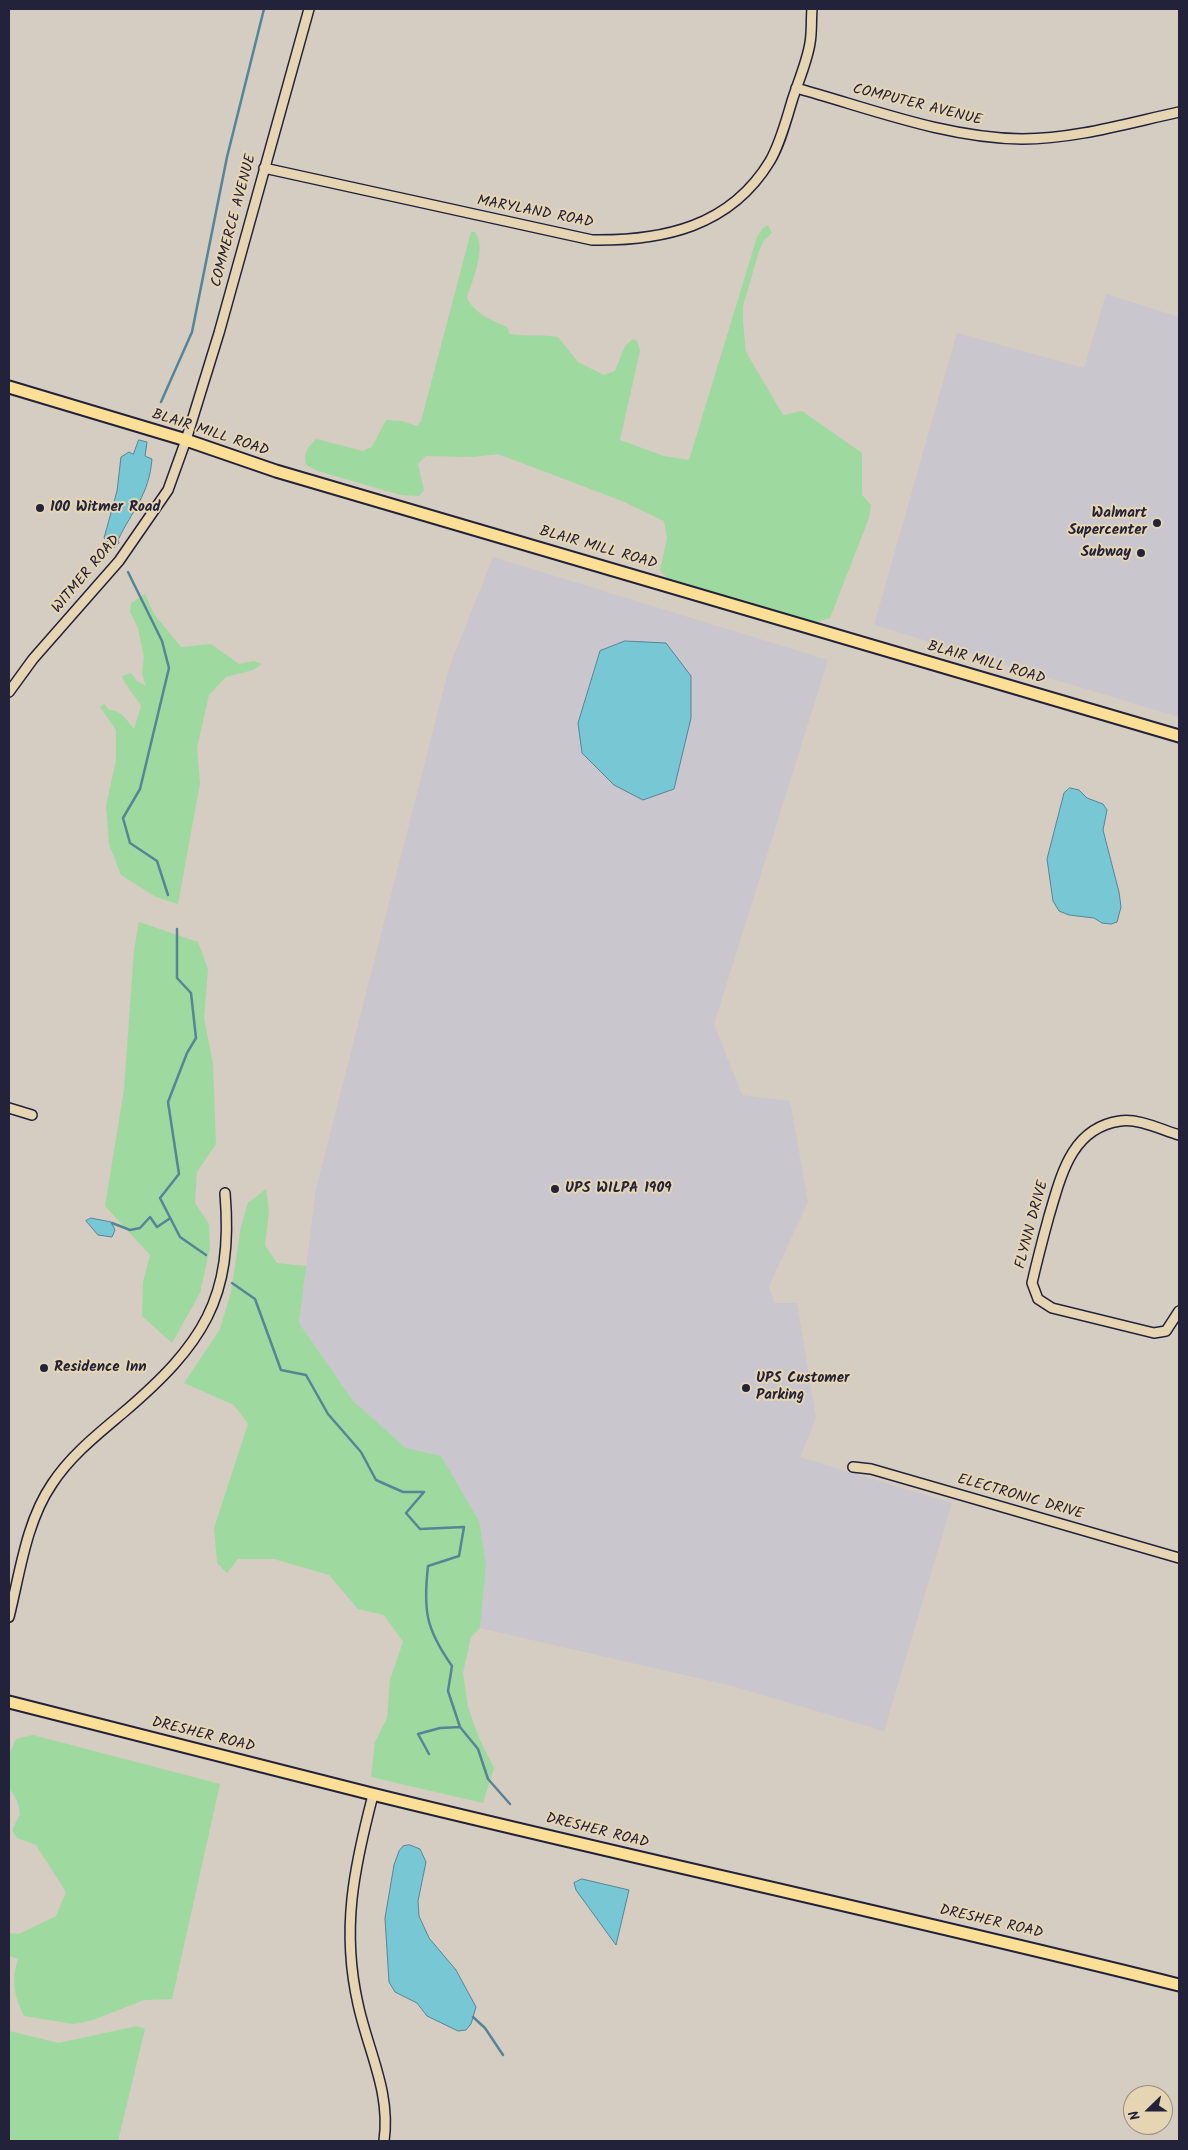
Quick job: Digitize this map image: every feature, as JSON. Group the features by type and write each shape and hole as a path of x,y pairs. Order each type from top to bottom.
{"main road":[{"name":"BLAIR MILL ROAD","path":"9,387 186,440 276,471 1179,736"},
{"name":"DRESHER ROAD","path":"9,1702 373,1794 731,1880 998,1940 1179,1984"}],"street":[{"name":"COMMERCE AVENUE","path":"186,440 219,333 309,9"},
{"name":"MARYLAND ROAD","path":"264,168 592,240 628,240 669,234 708,220 742,196 770,161 785,124 810,43 812,9"},
{"name":"COMPUTER AVENUE","path":"796,88 945,129 984,137 1024,139 1072,135 1179,112"},
{"name":"WITMER ROAD","path":"9,692 33,659 126,550 168,490 186,440"},
{"path":"9,1108 32,1115"},
{"name":"FLYNN DRIVE","path":"1179,1135 1131,1120 1120,1120 1088,1133 1080,1141 1060,1177 1032,1283 1038,1299 1052,1308 1154,1333 1166,1331 1179,1311"},
{"path":"9,1616 34,1518 52,1484 82,1448 164,1377 183,1356 202,1328 220,1285 226,1248 225,1193"},
{"name":"ELECTRONIC DRIVE","path":"853,1467 871,1469 1179,1558"},
{"path":"373,1794 358,1854 350,1906 348,1935 358,2006 384,2098 384,2141"}],"shaded area":[{"path":"1106,294 1179,317 1179,717 874,625 957,333 1084,368"},
{"path":"493,557 828,660 714,1024 742,1095 790,1101 808,1202 769,1286 774,1303 797,1303 816,1418 800,1457 952,1503 884,1731 732,1686 480,1628 486,1565 441,1456 406,1448 353,1401 299,1323 316,1189 449,668"}],"green space":[{"path":"768,225 772,233 764,240 759,251 743,306 746,352 783,415 802,411 862,453 862,495 871,505 869,518 830,618 814,623 667,578 660,570 667,539 664,521 622,501 498,454 472,457 426,456 418,464 424,490 419,496 401,495 318,471 306,465 305,457 307,450 316,439 363,451 372,447 386,420 402,421 417,426 421,421 471,232 475,232 480,247 477,265 467,298 470,304 484,316 507,327 510,334 558,337 578,362 604,375 615,371 625,346 633,339 637,341 640,351 620,440 664,456 689,460 757,237 763,228"},
{"path":"145,594 154,614 181,647 211,644 239,664 254,661 262,664 253,670 226,677 209,695 197,748 200,783 178,904 156,897 121,875 109,844 106,806 116,760 116,730 100,707 104,704 109,710 118,712 134,729 141,706 122,676 131,673 137,681 146,686 142,674 144,658 138,628 130,612 131,603"},
{"path":"139,922 198,942 208,969 204,1018 213,1064 216,1144 197,1172 195,1203 209,1224 210,1248 200,1293 172,1343 142,1316 143,1282 150,1255 105,1206 124,1090 134,950"},
{"path":"266,1189 269,1212 265,1245 277,1263 306,1266 299,1323 353,1401 406,1448 441,1456 479,1521 486,1565 480,1628 471,1637 463,1673 468,1707 479,1738 494,1768 483,1803 371,1777 375,1742 387,1718 390,1679 403,1642 384,1615 358,1609 329,1575 274,1559 238,1559 227,1573 217,1563 214,1528 248,1424 234,1405 184,1383 220,1329 231,1292 241,1226 248,1203"},
{"path":"33,1735 220,1784 172,1999 144,2000 93,2020 74,2024 24,2016 18,2001 14,1981 18,1959 9,1956 9,1933 19,1934 56,1916 66,1892 36,1845 17,1838 12,1830 20,1814 17,1800 9,1788 10,1753 16,1739"},
{"path":"137,2026 145,2029 118,2141 9,2141 9,2031 59,2043"}],"water":[{"path":"139,440 147,442 145,456 152,459 148,482 140,501 118,540 119,543 114,548 104,538 117,491 121,457 129,452 133,454"},
{"path":"625,641 666,643 691,676 691,718 674,789 643,800 614,785 582,753 578,723 600,651"},
{"path":"1070,788 1079,790 1087,798 1103,804 1107,810 1103,830 1121,907 1117,922 1111,924 1102,923 1094,918 1069,915 1059,911 1053,901 1047,859 1064,793"},
{"path":"91,1218 111,1222 115,1230 112,1237 98,1235 86,1221"},
{"path":"410,1845 420,1849 426,1862 418,1901 419,1916 429,1938 456,1970 476,2007 471,2024 466,2030 458,2031 427,2016 417,2003 395,1992 389,1982 385,1918 394,1865 403,1846"},
{"path":"582,1879 629,1890 616,1945 576,1890 574,1883"}],"waterway":[{"path":"161,402 192,332 227,157 264,9"},
{"path":"128,572 162,641 169,668 140,789 123,818 130,843 157,861 168,895"},
{"path":"177,929 177,978 191,993 196,1038 187,1053 168,1102 179,1174 160,1198 180,1237 206,1255"},
{"path":"112,1223 130,1230 140,1228 150,1217 157,1227 169,1219"},
{"path":"232,1283 255,1299 281,1370 306,1375 328,1414 361,1452 376,1480 403,1492 424,1492 406,1513 420,1529 464,1527 459,1556 428,1566 426,1595 428,1619 443,1653 452,1666 448,1691 460,1727 440,1728 418,1734 429,1754"},
{"path":"460,1727 478,1749 488,1779 510,1804"},
{"path":"473,2017 485,2028 503,2055"}],"place":[{"name":"100 Witmer Road","path":"40,508"},
{"name":"Walmart Supercenter","path":"1157,523"},
{"name":"Subway","path":"1141,553"},
{"name":"UPS WILPA 1909","path":"555,1189"},
{"name":"Residence Inn","path":"44,1368"},
{"name":"UPS Customer Parking","path":"746,1388"}]}
